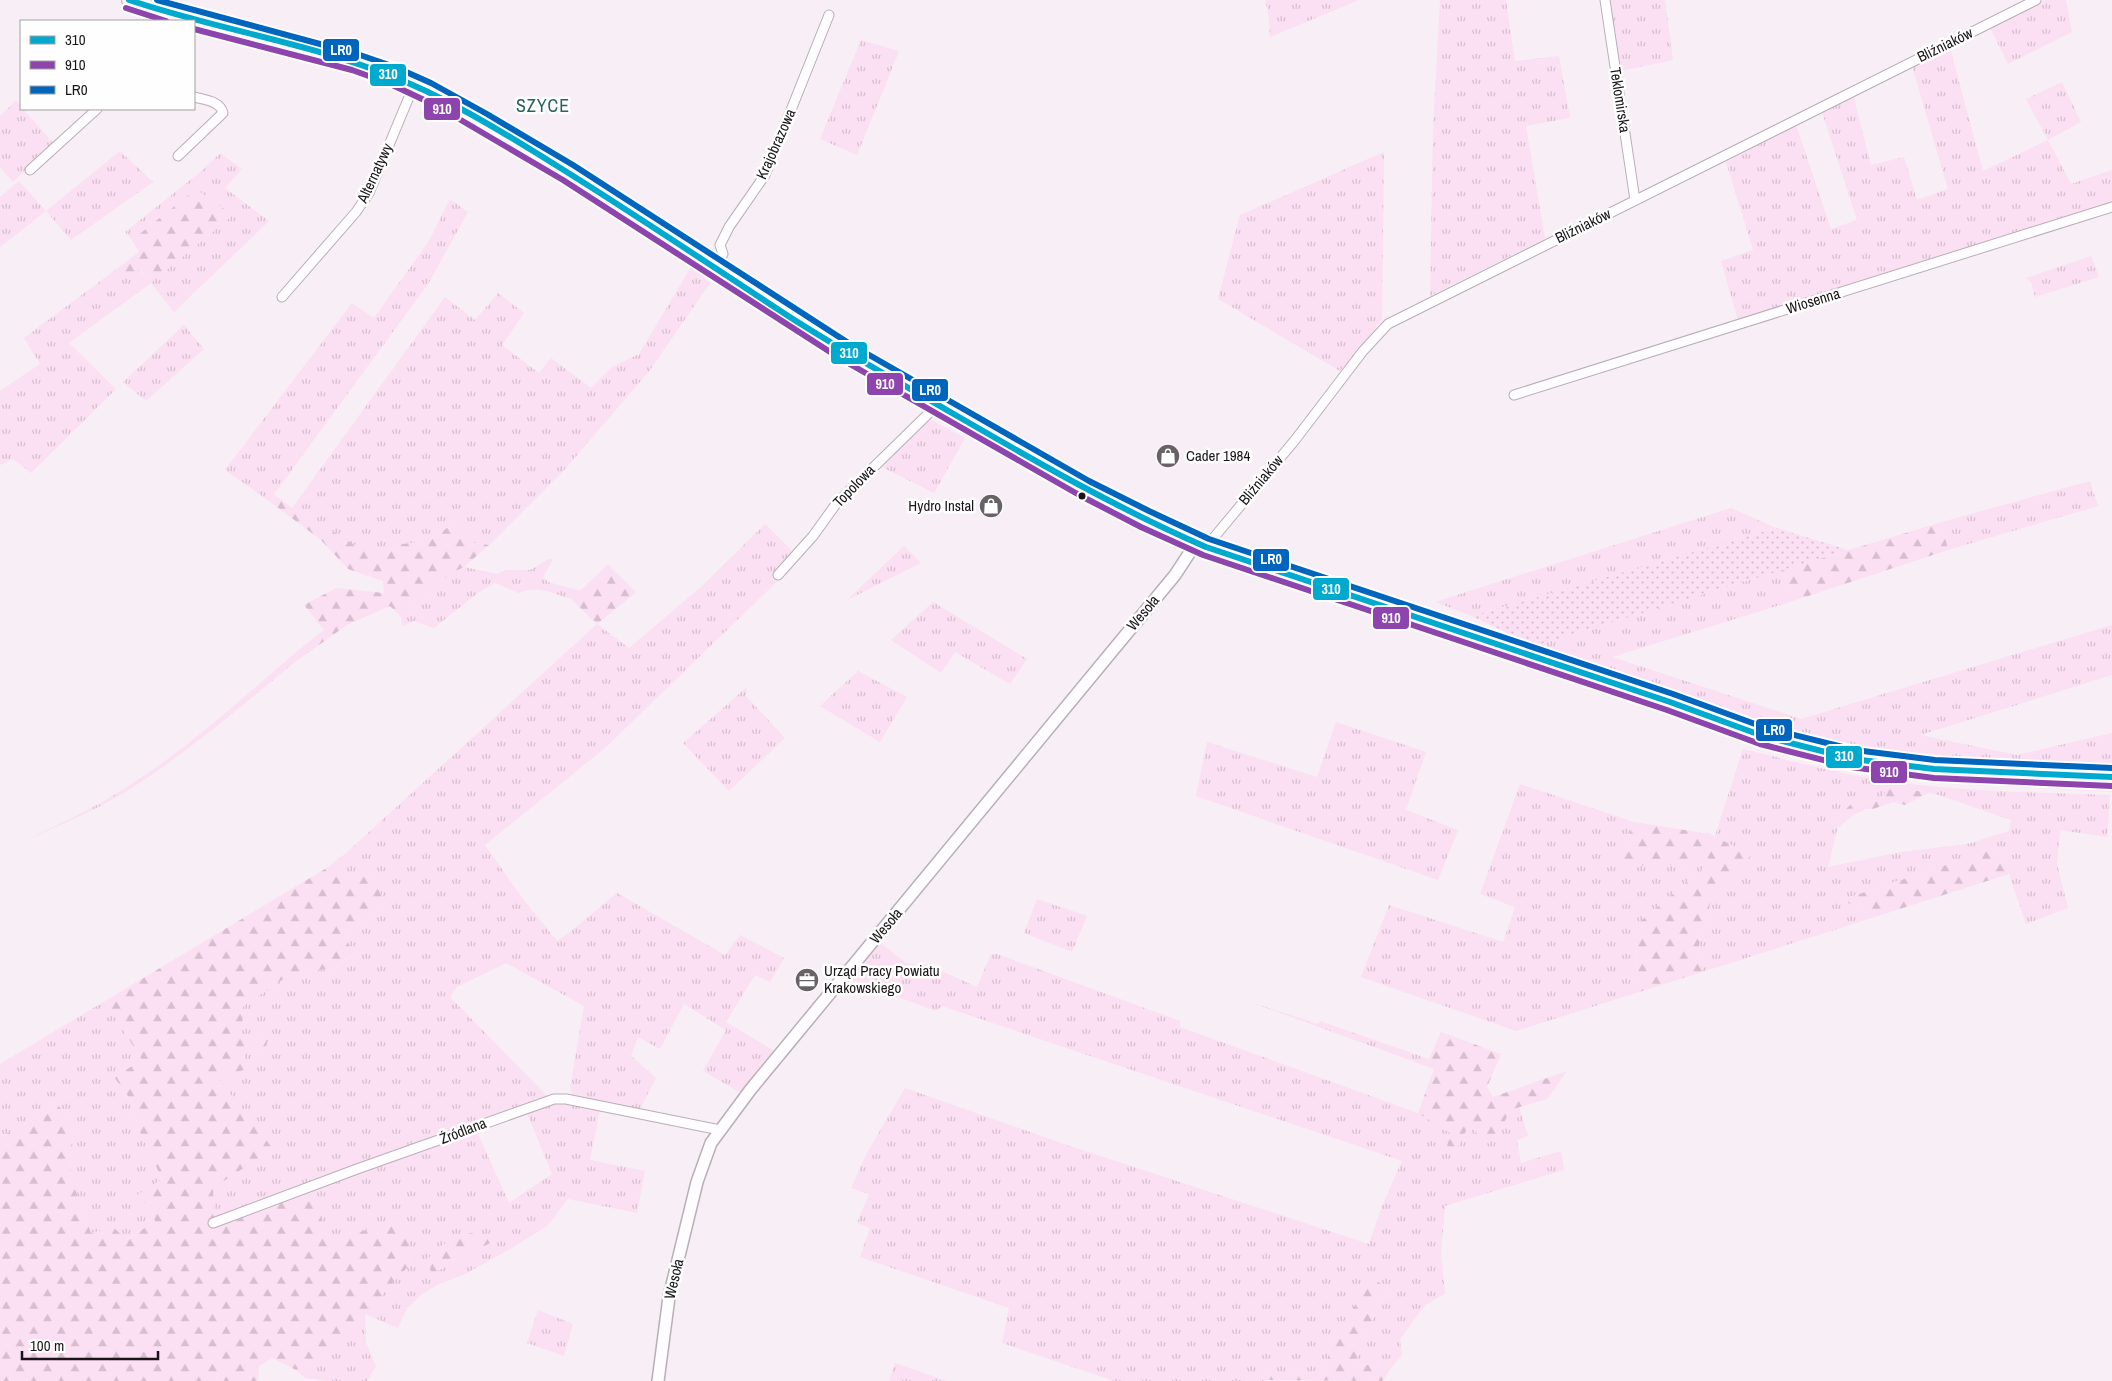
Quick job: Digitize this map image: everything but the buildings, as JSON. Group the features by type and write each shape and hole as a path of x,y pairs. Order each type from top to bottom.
{"main road":[{"path":"129,0 164,17 178,20"},
{"path":"195,24 320,51 386,72 478,118 614,200 800,324 1101,497 1201,545 1670,702 1763,736 1853,759 1934,769 2112,777"}],"street":[{"name":"Teklomirska","path":"1605,0 1636,200"},
{"name":"Bliźniaków","path":"1201,545 1295,440 1364,351 1388,324 2036,0"},
{"name":"Krajobrazowa","path":"714,267 723,254 720,245 729,227 765,175 829,15"},
{"name":"Alternatywy","path":"282,297 356,212 369,192 414,85"},
{"path":"178,156 223,113 220,106 195,97"},
{"path":"30,170 97,110"},
{"name":"Wiosenna","path":"1514,395 2112,207"},
{"name":"Topolowa","path":"778,575 813,536 836,504 928,414 933,402"},
{"name":"Wesoła","path":"658,1381 669,1297 692,1199 705,1156 720,1130 1201,545"},
{"name":"Źródlana","path":"213,1223 357,1169 554,1099 566,1099 720,1130"}],"green space":[{"path":"1265,0 1359,0 1270,37"},
{"path":"1440,0 1506,0 1515,61 1559,56 1570,118 1526,126 1545,239 1430,296 1433,129"},
{"path":"1609,0 1665,0 1673,60 1620,71"},
{"path":"2045,0 2066,0 2072,32 2008,64 1990,28"},
{"path":"861,40 899,51 857,155 820,139"},
{"path":"1950,48 1983,171 2048,140 2071,184 2112,170 2112,204 1738,320 1721,261 1753,250 1726,162 1796,125 1831,229 1857,220 1822,112 1853,95 1871,165 1904,157 1917,200 1948,189 1912,66"},
{"path":"2062,82 2081,122 2048,140 2026,99"},
{"path":"16,101 20,106 20,110 24,110 54,144 13,182 0,167 0,116"},
{"path":"120,151 153,182 71,240 46,211"},
{"path":"1384,152 1382,319 1364,344 1340,371 1218,299 1240,215"},
{"path":"220,153 242,169 225,188 269,221 174,312 151,283 196,190 132,240 125,232 204,169"},
{"path":"19,181 46,211 0,247 0,197"},
{"path":"196,189 233,215 151,283 140,270 129,276 118,268 139,252 132,240"},
{"path":"450,199 468,212 428,284 269,501 225,470 352,303 374,318 429,241"},
{"path":"2091,256 2099,277 2035,297 2031,282 2026,278"},
{"path":"691,267 710,283 650,370 566,468 489,545 473,543 466,533 454,523 427,542 400,544 373,557 292,508 445,297 475,320 498,293 524,313 502,345 539,373 551,358 591,388 612,367 639,354"},
{"path":"118,268 129,276 139,270 151,283 69,343 116,389 31,473 13,459 0,465 0,391 40,364 24,338"},
{"path":"184,325 204,349 146,401 123,382"},
{"path":"929,419 965,438 934,493 880,466"},
{"path":"2090,481 2098,506 1948,550 1942,522"},
{"path":"274,494 292,508 373,556 400,544 427,542 454,523 467,533 473,543 489,545 464,567 451,573 401,617 390,606 347,625 299,659 295,653 324,630 304,605 336,588 384,593 383,581 348,569 321,540 269,501"},
{"path":"1731,508 1776,528 1472,616 1435,602"},
{"path":"1942,522 1948,550 1790,602 1779,571"},
{"path":"765,524 794,553 794,565 605,748 485,845 523,899 557,941 617,893 725,955 740,935 784,958 770,982 755,975 726,1022 776,1052 741,1093 703,1071 726,1030 684,1004 660,1049 638,1037 631,1056 656,1078 639,1111 601,1104 590,1160 645,1171 637,1213 568,1199 547,1226 463,1275 437,1285 421,1295 407,1308 398,1328 365,1314 366,1343 376,1366 367,1381 329,1381 305,1378 296,1370 329,1349 331,1241 214,1219 212,1188 273,1149 218,1079 244,1052 265,1049 267,1040 241,1037 243,1006 291,974 333,968 354,954 344,937 386,904 372,876 340,879 325,869 345,854 597,624 629,648 701,587","holes":["506,963 584,1006 570,1088 573,1097 547,1096 450,997 457,987","524,1106 552,1174 509,1203 474,1125"]},
{"path":"1776,528 1848,550 1535,646 1472,616"},
{"path":"904,546 921,563 847,600"},
{"path":"549,559 553,559 543,577 548,582 581,591 571,599 532,589 519,593 495,583 479,592 434,628 414,621 402,626 401,617 451,573 464,567 497,574 506,570 530,570"},
{"path":"608,565 636,592 597,624 571,599"},
{"path":"1779,571 1790,602 1612,657 1801,719 2112,625 2112,675 1920,735 2017,755 2112,733 2112,768 1953,762 1869,751 1796,732 1535,646"},
{"path":"933,602 1027,659 1010,684 955,652 941,673 891,640"},
{"path":"295,653 299,659 213,729 147,778 98,807 18,844 97,805 145,775 211,725"},
{"path":"858,671 907,697 880,742 820,706"},
{"path":"747,687 746,696 785,738 729,791 683,743"},
{"path":"1336,722 1426,752 1406,810 1458,830 1438,880 1196,796 1207,742 1317,777"},
{"path":"1743,749 1846,774 1910,784 1996,791 2110,795 2107,837 2060,830 2057,864 2068,908 2026,924 2009,874 2003,846 1841,900 1878,916 1702,972 1699,945 1711,901 1750,855 1715,836","holes":["1892,786 1939,795 2011,820 2009,831 1967,844 1901,852 1828,867 1841,814 1855,800 1878,801"]},
{"path":"1938,777 2112,786 2112,792 1937,783"},
{"path":"1520,784 1634,822 1621,859 1659,860 1680,869 1702,854 1712,861 1637,924 1636,993 1516,1031 1361,977 1389,905 1503,942 1515,907 1480,894"},
{"path":"1891,786 1928,793 1905,805 1893,802 1873,809 1866,809 1853,815 1838,828 1841,814 1855,800 1878,801"},
{"path":"1634,822 1710,834 1751,855 1711,901 1699,945 1702,972 1636,993 1637,924 1712,861 1702,854 1680,869 1659,860 1648,867 1621,859"},
{"path":"2003,846 2009,874 1878,916 1841,900"},
{"path":"325,869 340,879 372,876 386,904 344,937 354,953 333,968 291,974 243,1006 242,1037 268,1040 265,1049 244,1052 246,1069 219,1079 273,1149 213,1188 214,1219 307,1186 331,1241 399,1220 415,1259 329,1349 296,1370 272,1358 259,1366 258,1381 0,1381 0,1137 59,1106 73,1125 71,1178 91,1233 113,1227 127,1240 155,1221 150,1208 137,1195 162,1179 136,1124 133,1103 114,1077 142,1060 105,1001"},
{"path":"1037,899 1087,916 1072,952 1024,933"},
{"path":"881,943 906,963 939,970 977,987 991,954 997,954 1180,1021 1180,1027 1418,1113 1451,1133 1456,1151 1470,1123 1485,1144 1498,1136 1510,1110 1519,1107 1528,1136 1517,1140 1521,1163 1561,1151 1564,1170 1445,1206 1441,1254 1445,1294 1425,1305 1400,1339 1402,1355 1392,1367 1355,1364 1373,1316 1387,1288 1332,1338 1325,1372 1293,1376 1265,1370 1263,1380 1266,1381 1114,1381 1002,1343 1009,1308 860,1257 870,1228 857,1223 869,1194 851,1188 867,1153 905,1088 1064,1144 1369,1244 1382,1206 1402,1161 942,1006 936,1011 850,979"},
{"path":"105,1001 142,1060 114,1077 133,1103 136,1124 163,1179 150,1208 155,1221 126,1240 91,1233 71,1178 73,1125 59,1106 0,1137 0,1064"},
{"path":"1253,1003 1318,1024 1320,1021 1429,1059 1426,1066"},
{"path":"1441,1032 1501,1054 1487,1087 1493,1097 1567,1071 1547,1099 1510,1110 1498,1136 1485,1145 1470,1123 1456,1151 1447,1146 1450,1133 1418,1113 1434,1069 1426,1066"},
{"path":"468,1232 487,1238 490,1243 432,1274 426,1260 442,1245"},
{"path":"1374,1279 1387,1288 1373,1316 1355,1364 1392,1367 1382,1381 1263,1380 1265,1370 1293,1376 1325,1372 1332,1338"},
{"path":"538,1310 573,1324 564,1356 527,1343"},
{"path":"895,1363 946,1381 889,1381"}],"transit line":[{"name":"310","path":"129,0 166,12 354,62 442,99 554,164 800,324 865,363 1077,484 1141,517 1206,547 1670,702 1763,736 1853,759 1934,769 2112,777"},
{"name":"LR0","path":"157,0 357,54 395,67 431,83 573,165 850,344 1089,481 1209,539 1673,694 1766,728 1855,750 1935,760 2112,768"},
{"name":"910","path":"126,8 163,20"},
{"name":"910","path":"195,29 352,70 388,83 437,106 563,180 841,359 1081,496 1141,527 1203,555 1667,710 1760,744 1851,767 1934,778 2112,786"}],"place":[{"name":"Cader 1984","path":"1168,456"},
{"name":"Hydro Instal","path":"991,506"},
{"name":"Urząd Pracy Powiatu Krakowskiego","path":"807,980"}],"district":[{"name":"SZYCE","path":"543,106"}]}
